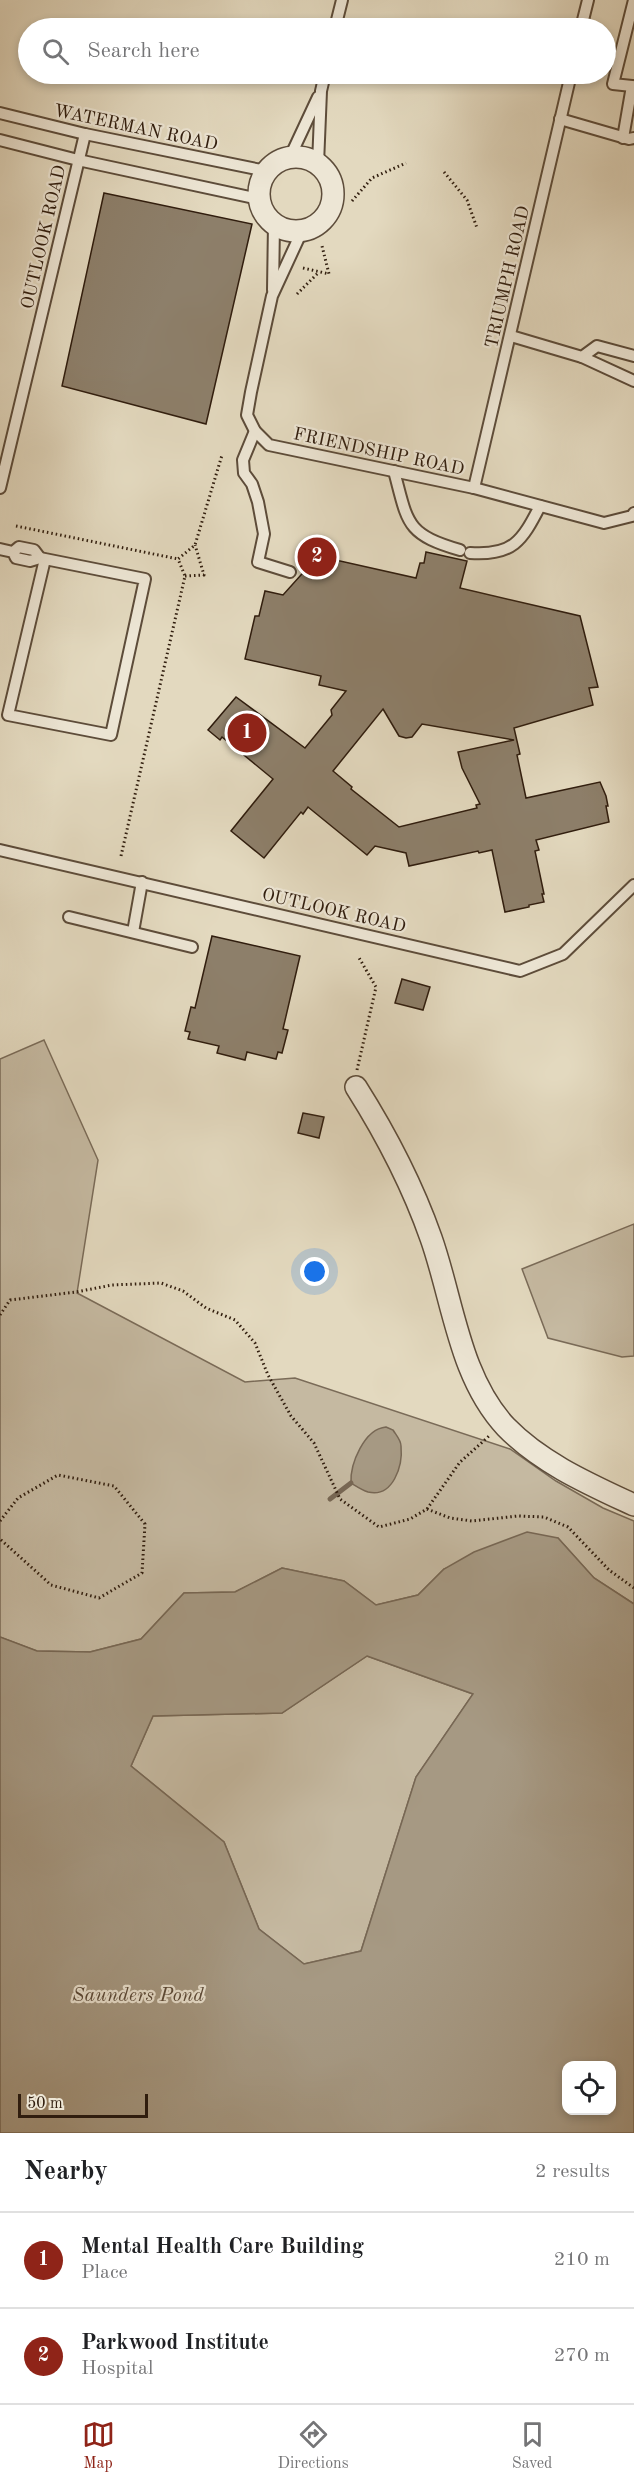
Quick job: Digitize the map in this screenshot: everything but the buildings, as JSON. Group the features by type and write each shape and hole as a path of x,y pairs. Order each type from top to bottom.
{"street":[{"path":"291,157 305,158 318,164 333,188 333,202 326,216 316,225 302,231 274,224 264,213 259,199 260,186 266,171 291,157"},
{"path":"356,1080 410,1182 432,1240 472,1374 504,1425 521,1441 552,1462 585,1482 634,1505"}],"lane":[{"path":"338,18 342,0"},
{"path":"584,18 588,0"},
{"path":"616,72 634,0"},
{"path":"318,164 323,84"},
{"name":"TRIUMPH ROAD","path":"474,488 569,84"},
{"path":"560,119 628,138 633,86 613,84"},
{"path":"291,157 321,92"},
{"name":"WATERMAN ROAD","path":"0,113 85,134 266,171"},
{"name":"OUTLOOK ROAD","path":"0,488 85,134"},
{"path":"0,140 78,160 259,199"},
{"path":"274,224 272,296 247,415 255,431 243,460 244,473 252,484 258,502 264,534 258,562 290,572"},
{"path":"272,296 302,231"},
{"path":"511,336 582,357 634,381"},
{"path":"582,357 597,346 634,357"},
{"name":"FRIENDSHIP ROAD","path":"255,431 269,445 474,488 604,523 632,516 634,513"},
{"path":"393,471 407,516 415,530 426,539 465,552 484,554 503,549 522,539 540,506"},
{"path":"0,549 13,552 16,558 30,561 42,559 146,579 111,735 8,715 42,559"},
{"name":"OUTLOOK ROAD","path":"0,850 520,970 563,954 634,885"},
{"path":"133,932 141,882"},
{"path":"69,917 192,947"}],"path":[{"path":"352,201 372,178 406,163"},
{"path":"444,172 467,200 477,228"},
{"path":"303,268 329,274 322,246"},
{"path":"297,294 319,272"},
{"path":"185,576 204,575 195,545 222,455"},
{"path":"16,526 178,559"},
{"path":"178,559 195,545"},
{"path":"121,856 185,576 178,559"},
{"path":"356,1080 376,987 358,956"},
{"path":"0,1315 10,1300 56,1296 112,1285 161,1283 183,1291 206,1308 235,1320 255,1343 268,1375 291,1416 314,1443 332,1486 340,1498 379,1527 410,1519 427,1509 460,1462 475,1446 504,1425"},
{"path":"0,1521 18,1498 58,1475 114,1486 145,1524 142,1573 99,1598 51,1585 0,1539"},
{"path":"427,1509 450,1518 472,1521 518,1516 544,1517 568,1527 609,1570 634,1588"}],"shaded area":[{"path":"44,1040 98,1160 77,1293 245,1382 295,1378 510,1449 556,1481 603,1508 634,1521 634,1604 594,1578 558,1538 444,1569 418,1595 376,1605 344,1581 282,1568 235,1592 184,1593 141,1639 90,1652 37,1651 0,1637 0,1059"},
{"path":"634,1224 634,1356 622,1357 548,1338 522,1269"},
{"path":"367,1656 473,1694 416,1777 361,1951 304,1964 259,1929 224,1842 131,1766 153,1716 282,1713"}],"water":[{"path":"386,1427 393,1430 401,1444 398,1471 395,1479 384,1490 377,1493 368,1492 351,1483 353,1467 365,1441 378,1429"},
{"name":"Saunders Pond","path":"527,1532 558,1538 594,1578 634,1604 634,2133 0,2133 0,1637 37,1651 90,1652 141,1639 184,1593 235,1592 282,1568 344,1581 376,1605 418,1595 444,1569 474,1552","holes":["367,1656 473,1694 416,1777 361,1951 304,1964 259,1929 224,1842 131,1766 153,1716 282,1713"]}],"waterway":[{"path":"330,1499 351,1483"}],"place":[{"name":"Parkwood Institute","path":"317,557"},
{"name":"Mental Health Care Building","path":"247,733"}]}
